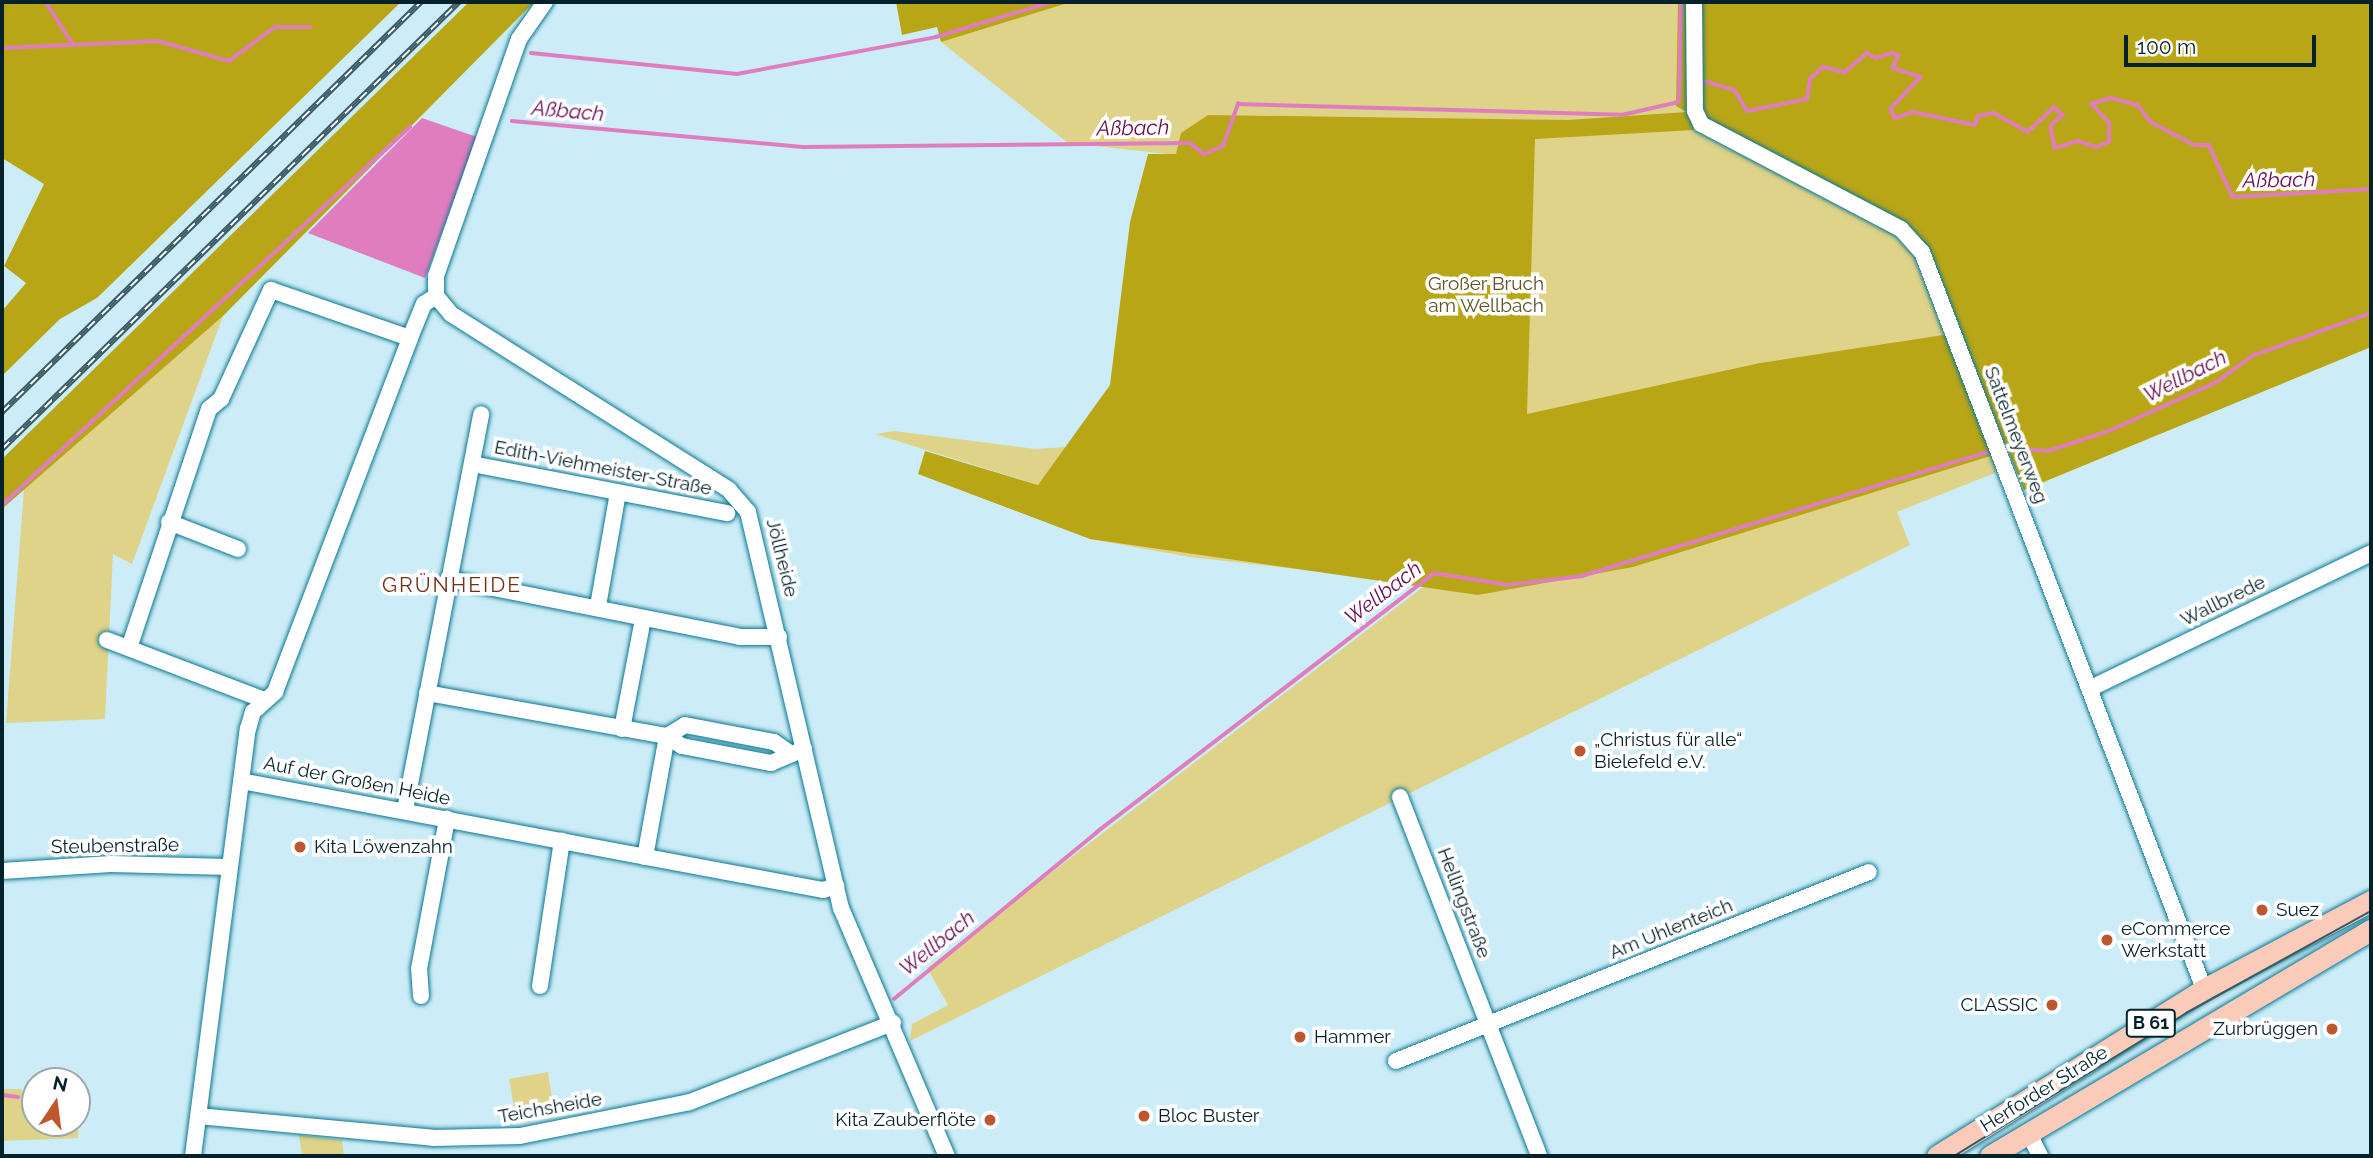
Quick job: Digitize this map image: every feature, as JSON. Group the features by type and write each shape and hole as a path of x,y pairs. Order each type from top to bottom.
{"main road":[{"name":"Herforder Straße","path":"1937,1156 2204,989 2371,901"},
{"name":"Herforder Straße","path":"1990,1156 2371,930"},
{"path":"2204,989 2212,1022"}],"street":[{"path":"241,781 248,729 264,700 275,692 410,338 424,304 436,296 436,276 519,39 544,2"},
{"name":"Sattelmeyerweg","path":"1694,2 1695,111 1701,124 1901,229 1922,252 2093,687 2204,989"},
{"path":"129,648 167,547 169,522 209,409 221,399 271,290 410,338"},
{"name":"Jöllheide","path":"436,296 451,314 742,501 753,524 779,637 798,751 836,886 947,1156"},
{"name":"Edith-Viehmeister-Straße","path":"405,810 481,414"},
{"name":"Edith-Viehmeister-Straße","path":"472,464 727,513"},
{"path":"598,606 618,493"},
{"path":"169,522 237,549"},
{"name":"Wallbrede","path":"2093,687 2371,553"},
{"path":"448,579 598,606 643,619 762,640 779,637"},
{"path":"622,729 643,619"},
{"path":"107,640 264,700"},
{"path":"427,693 667,736 682,746 771,763 798,751"},
{"path":"646,857 667,736"},
{"name":"Auf der Großen Heide","path":"193,1156 241,781 823,890 836,886"},
{"name":"Hellingstraße","path":"1400,797 1539,1156"},
{"path":"421,996 419,969 447,819"},
{"path":"540,986 562,842"},
{"name":"Steubenstraße","path":"2,871 111,864 229,867"},
{"name":"Am Uhlenteich","path":"1488,1025 1869,872"},
{"name":"Teichsheide","path":"198,1116 454,1139 520,1136 690,1102 893,1023"},
{"path":"1396,1060 1488,1025"},
{"path":"2029,1134 2040,1156"}],"green space":[{"path":"2,2 401,2 97,298 60,319 2,376 2,311 26,283 4,266 44,184 2,158"},
{"path":"469,2 534,2 223,316 2,509 2,459"},
{"path":"896,2 1071,2 941,42 937,27 902,35"},
{"name":"Großer Bruch am Wellbach","path":"933,2 2371,2 2371,347 2024,490 2009,451 1996,455 2000,471 1897,512 1910,545 910,1041 912,1024 948,1005 927,968 1427,584 1190,557 1090,539 1176,155 1068,143 941,42"},
{"path":"1678,2 1690,2 1694,130 1535,139 1527,414 1760,363 1950,334 1997,454 1633,567 1478,595 1090,539 918,474 925,451 1038,485 1110,385 1130,222 1148,154 1176,154 1181,133 1208,115 1568,120 1687,112 1676,106"},
{"path":"1702,2 2371,2 2371,347 2024,490 1926,249 1707,120 1701,109"},
{"path":"223,316 132,564 113,554 105,719 6,723 24,489"},
{"path":"894,431 1035,449 1067,447 1038,485 875,434"},
{"path":"548,1072 555,1117 517,1124 509,1079"},
{"path":"2,1089 21,1089 21,1137 78,1137 78,1138 2,1141"},
{"path":"299,1135 342,1140 344,1156 302,1156"}],"shaded area":[{"path":"422,118 477,137 425,278 308,233"}],"waterway":[{"path":"46,2 73,44"},
{"path":"531,53 737,74 936,37 1052,2"},
{"name":"Aßbach","path":"512,121 805,147 1190,143 1204,154 1223,146 1238,104 1622,115 1679,102 1681,2"},
{"name":"Aßbach","path":"2,48 158,41 229,61 275,27 310,27"},
{"name":"Aßbach","path":"1700,80 1735,90 1747,111 1807,99 1810,79 1823,67 1845,72 1867,53 1876,58 1892,53 1899,55 1893,68 1921,77 1891,109 1895,118 1914,112 1975,125 1978,116 1994,113 2028,132 2054,107 2063,115 2051,126 2055,148 2078,141 2097,147 2109,142 2109,123 2091,104 2111,98 2138,105 2151,122 2194,145 2209,145 2233,197 2371,189"},
{"path":"2,505 410,127"},
{"name":"Wellbach","path":"2009,447 2048,451 2109,431 2217,382 2252,356 2371,313"},
{"name":"Wellbach","path":"894,999 1097,832 1434,573 1508,585 1582,576 1994,450"},
{"name":"Wellbach","path":"2,1095 18,1097"}],"tram line":[{"path":"1954,1156 2186,1013 2371,911"}],"railway":[{"path":"2,412 421,2"},
{"path":"2,449 459,2"}],"place":[{"name":"„Christus für alle“ Bielefeld e.V.","path":"1580,751"},
{"name":"Kita Löwenzahn","path":"300,847"},
{"name":"Suez","path":"2262,910"},
{"name":"eCommerce Werkstatt","path":"2107,940"},
{"name":"CLASSIC","path":"2052,1005"},
{"name":"Zurbrüggen","path":"2332,1029"},
{"name":"Hammer","path":"1300,1037"},
{"name":"Bloc Buster","path":"1144,1116"},
{"name":"Kita Zauberflöte","path":"990,1120"}],"district":[{"name":"GRÜNHEIDE","path":"452,585"}]}
